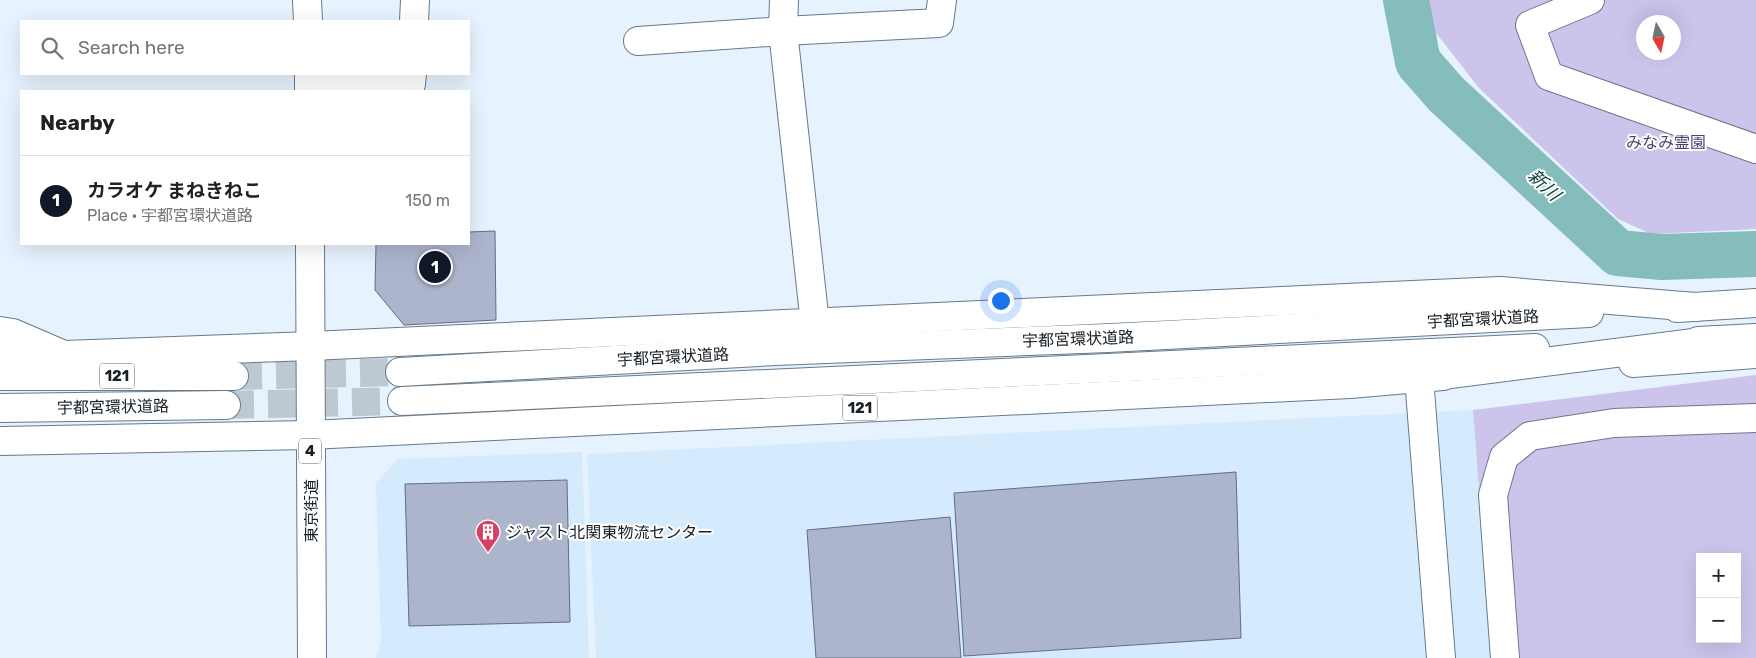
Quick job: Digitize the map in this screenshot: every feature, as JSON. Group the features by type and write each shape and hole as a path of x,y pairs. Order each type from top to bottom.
{"main road":[{"path":"307,0 308,20"},
{"path":"414,20 415,0"},
{"path":"784,0 784,31 815,324"},
{"path":"638,41 784,31 939,24 942,0"},
{"path":"1590,0 1530,24 1550,76 1756,149"},
{"path":"1545,65 1756,131"},
{"path":"309,84 411,84 412,75"},
{"name":"東京街道","path":"310,245 312,658"},
{"name":"121","path":"0,355 64,355 311,346 1500,291 1695,307"},
{"name":"宇都宮環状道路","path":"400,372 775,351 1108,338 1756,304"},
{"path":"0,331 13,333 64,355"},
{"name":"宇都宮環状道路","path":"402,401 1756,338"},
{"name":"121","path":"0,441 310,435 1350,384 1419,378 1717,340"},
{"path":"1440,658 1419,378 1756,354"},
{"name":"宇都宮環状道路","path":"0,376 234,376"},
{"name":"宇都宮環状道路","path":"0,408 226,405"},
{"path":"1505,658 1493,496 1504,457 1530,436 1614,423 1756,418"},
{"path":"0,454 41,441"}],"shaded area":[{"path":"1473,410 1492,658 596,658 587,454"},
{"path":"582,452 589,658 376,658 381,641 376,483 398,459"}],"green space":[{"name":"みなみ霊園","path":"1429,0 1756,0 1756,229 1651,234 1618,219 1479,88 1433,29"},
{"path":"1756,375 1756,658 1492,658 1473,410"}],"building":[{"path":"495,231 496,320 404,325 375,290 376,245 470,245 470,232"},
{"path":"1236,472 1241,638 964,656 954,493"},
{"name":"ジャスト北関東物流センター","path":"567,480 570,622 409,626 405,484"},
{"path":"950,517 961,658 816,658 807,530"}],"waterway":[{"name":"新川","path":"1406,0 1418,62 1446,94 1618,253 1662,257 1756,254"}],"tunnel":[{"path":"234,376 400,372"},
{"path":"226,405 402,401"}],"place":[{"name":"カラオケ まねきねこ","path":"435,267"},
{"name":"ジャスト北関東物流センター","path":"488,553"}]}
